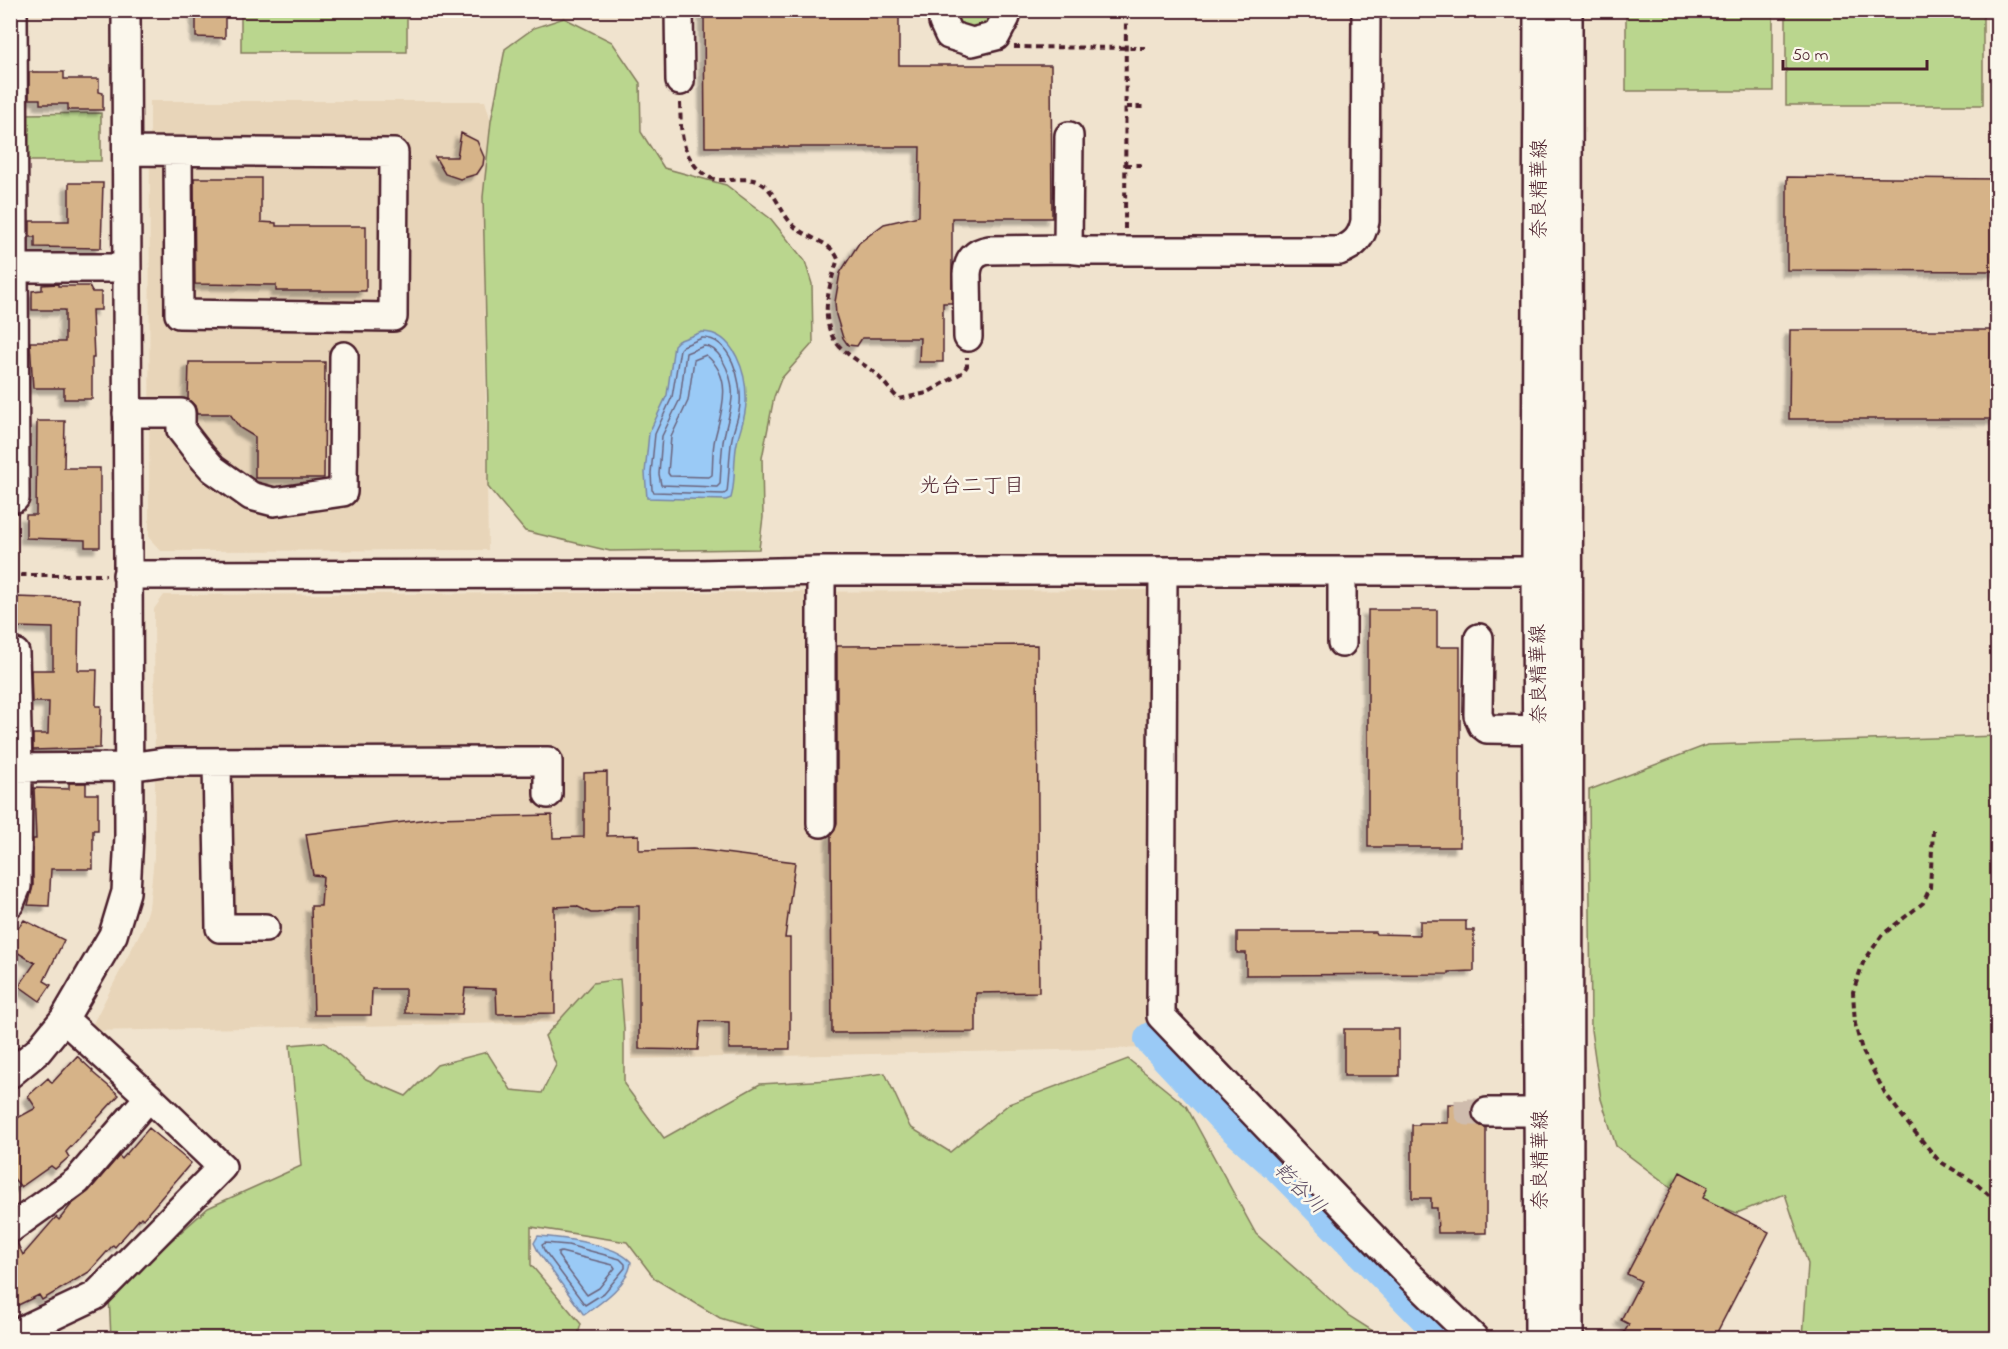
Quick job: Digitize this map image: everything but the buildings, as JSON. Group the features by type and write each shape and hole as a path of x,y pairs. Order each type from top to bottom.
{"main road":[{"name":"奈良精華線","path":"1541,10 1566,1338"},
{"name":"奈良精華線","path":"1542,1338 1541,730 1552,571 1565,10"}],"street":[{"path":"10,1074 39,1051 64,1019 113,934 126,892 129,767 118,575 127,413 126,10"},
{"path":"679,10 680,81"},
{"path":"943,10 943,22 949,35 972,42 996,36 1006,17 1005,10"},
{"path":"968,337 968,265 980,251 1068,249 1125,252 1340,251 1357,241 1363,231 1365,221 1366,10"},
{"path":"10,498 15,498 12,28"},
{"path":"1068,249 1069,136"},
{"path":"127,151 394,153 393,317 179,314 178,152"},
{"path":"12,268 127,268"},
{"path":"127,413 181,413 181,430 198,452 213,469 251,496 274,502 342,492 344,356"},
{"path":"118,575 697,574 821,571 1552,571"},
{"path":"821,571 821,823"},
{"path":"1163,571 1161,1016 1473,1338"},
{"path":"1342,571 1342,643"},
{"path":"1479,638 1478,715 1482,725 1487,729 1541,730"},
{"path":"10,652 15,652 13,891"},
{"path":"14,768 129,767 164,762 548,761 548,794"},
{"path":"217,762 220,928 265,928"},
{"path":"10,1336 95,1296 222,1167 64,1019"},
{"path":"10,1229 77,1181 149,1097"},
{"path":"1487,1112 1541,1112"}],"path":[{"path":"1125,252 1126,10"},
{"path":"983,39 995,47 1145,48"},
{"path":"680,81 682,138 691,160 703,174 718,180 753,179 763,184 796,228 834,249 838,259 827,297 829,324 839,346 870,370 899,399 927,393 958,376 967,366 968,337"},
{"path":"1126,107 1145,107"},
{"path":"1125,165 1145,165"},
{"path":"10,581 11,573 118,575"},
{"path":"1933,830 1930,888 1923,903 1882,935 1863,963 1852,992 1855,1024 1862,1050 1885,1093 1909,1125 1939,1161 1974,1182 1998,1203"}],"shaded area":[{"path":"150,101 485,101 491,121 483,197 488,550 161,551 149,538"},
{"path":"1148,590 1151,1048 631,1059 629,1021 89,1031 142,929 149,908 154,857 154,609 164,595"}],"green space":[{"path":"241,11 407,11 407,52 241,52"},
{"path":"950,11 996,11 995,18 984,28 958,29"},
{"path":"1626,11 1773,11 1773,91 1626,91"},
{"path":"1786,11 1983,11 1983,105 1786,105"},
{"path":"564,18 612,42 640,83 641,132 664,168 726,185 771,219 805,261 812,284 813,343 781,379 774,397 762,458 763,517 759,549 610,551 525,531 488,487 483,197 491,121 505,49 534,28"},
{"path":"101,113 101,161 24,161 23,114"},
{"path":"1997,736 1997,1338 1803,1338 1808,1264 1785,1194 1737,1213 1672,1188 1616,1146 1601,1099 1591,1030 1589,790 1707,745"},
{"path":"620,979 624,1028 624,1084 664,1138 760,1084 830,1080 885,1073 910,1127 950,1152 1009,1104 1128,1059 1186,1106 1256,1234 1349,1316 1384,1338 785,1338 720,1318 655,1279 627,1242 531,1227 531,1265 581,1324 577,1338 111,1338 109,1296 208,1208 301,1166 290,1045 324,1042 366,1079 406,1096 437,1065 487,1052 511,1090 542,1093 556,1065 545,1036 593,983"}],"water":[{"path":"702,332 723,339 731,347 741,368 746,391 746,407 736,450 731,498 726,500 647,498 645,473 649,433 667,395 674,345 678,341"},
{"path":"538,1236 601,1246 631,1262 629,1270 613,1292 584,1315 539,1253 534,1243"}],"waterway":[{"name":"乾谷川","path":"1151,1039 1224,1117 1280,1167 1447,1338"}],"tunnel":[{"path":"1468,1100 1468,1112 1487,1112"}],"district":[{"name":"光台二丁目","path":"972,487"}]}
